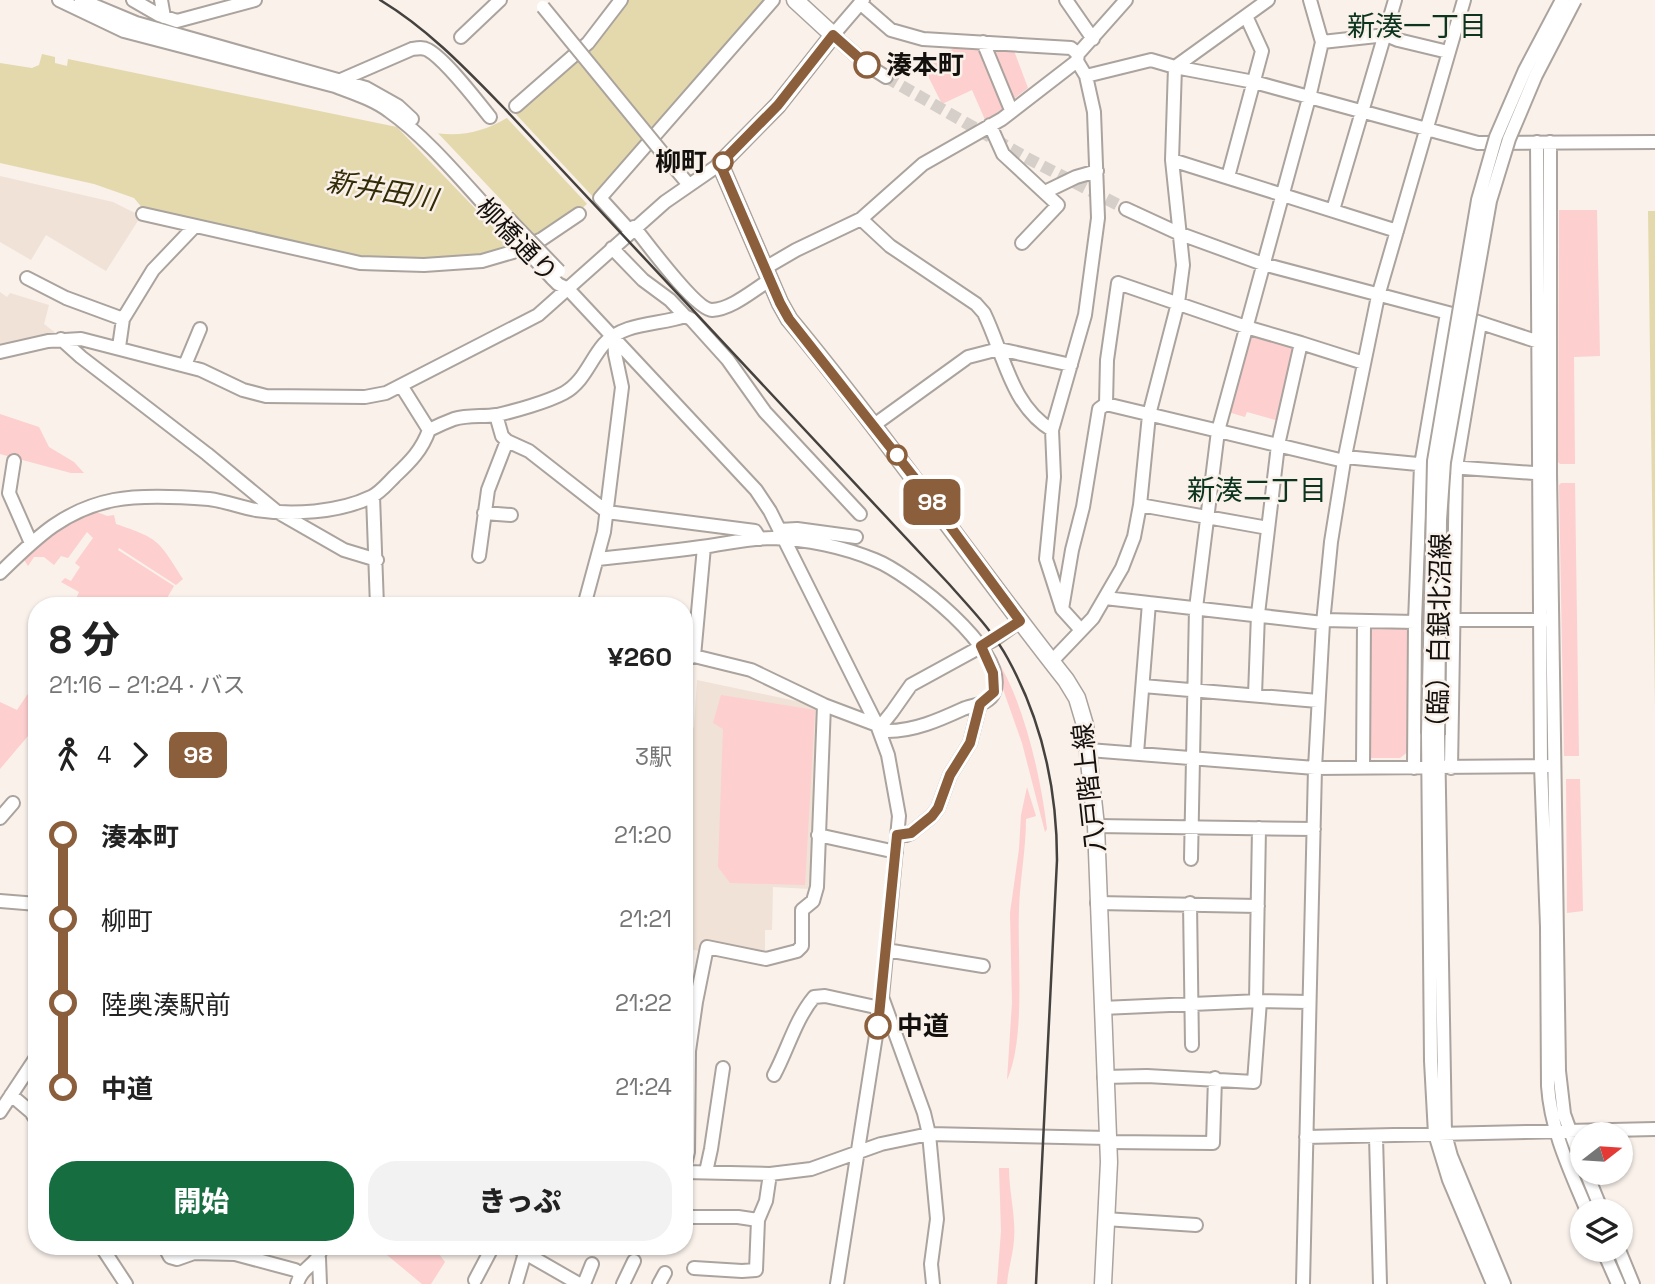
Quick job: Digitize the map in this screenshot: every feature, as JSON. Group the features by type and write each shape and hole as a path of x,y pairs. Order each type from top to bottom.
{"main road":[{"path":"720,164 778,105 833,35 796,0"},
{"name":"八戸階上線","path":"720,164 789,319 874,425 1077,698 1089,750 1096,826 1108,1140 1102,1284"}],"street":[{"name":"柳橋通り","path":"59,0 124,30 172,29 335,86 364,92"},
{"name":"柳橋通り","path":"81,0 136,23 172,29 343,79 364,92 398,106 414,120 555,274 565,277 568,289 756,490 882,728 898,816 881,1002 837,1284"},
{"path":"133,0 172,29"},
{"path":"161,0 172,29"},
{"path":"172,29 256,0"},
{"path":"461,37 500,0"},
{"path":"516,107 588,43 621,0"},
{"path":"773,0 600,198 632,229 704,309 726,306 796,250 861,219 923,164 1002,119 1078,58 1126,0"},
{"path":"1066,0 1093,39"},
{"path":"1175,67 1268,0"},
{"path":"1191,859 1196,608 1218,431 1309,98 1322,41 1310,0"},
{"path":"1333,210 1395,0"},
{"path":"1303,1284 1315,768 1323,622 1331,542 1344,459 1378,296 1464,0"},
{"name":"（臨）白銀北沼線","path":"1493,1284 1449,1180 1440,1134 1439,768 1433,735 1434,461 1478,200 1496,137 1525,70 1562,0"},
{"name":"（臨）白銀北沼線","path":"1433,735 1444,462 1490,201 1508,139 1536,75 1575,0"},
{"path":"886,77 867,65 833,35 862,2 891,30 923,39 1071,48 1086,76 1094,112 1098,218 1085,315 1052,430 1054,477 1046,559 1062,609 1081,630"},
{"path":"540,3 689,185"},
{"path":"1228,177 1262,51 1246,16"},
{"path":"1322,41 1385,35 1448,52"},
{"path":"983,42 1011,110"},
{"path":"343,79 412,49 424,48 435,55 490,117"},
{"path":"1086,76 1151,60 1255,83 1478,143 1655,142"},
{"path":"1051,662 1093,618 1122,568 1134,537 1149,415 1178,303 1183,265 1172,160 1175,67"},
{"path":"990,125 1003,154 1058,205 1021,243"},
{"path":"1543,142 1548,766 1560,1094 1569,1130"},
{"path":"1172,160 1397,231"},
{"path":"0,352 61,339 81,339 185,365 243,390 266,396 365,397 386,393 538,315 632,229 720,164"},
{"path":"1045,192 1076,177 1097,171"},
{"path":"1126,209 1178,233 1263,264 1447,313 1543,343"},
{"path":"143,214 360,262 424,265 482,261 513,252 542,239 579,214"},
{"path":"861,219 890,246 975,304 984,313 1021,400 1039,422 1052,430"},
{"path":"119,347 123,319 153,270 195,226"},
{"path":"612,248 643,280 691,319 728,360 765,411 860,514"},
{"path":"27,278 66,298 123,319"},
{"path":"1107,404 1107,360 1118,283 1246,327 1364,363"},
{"path":"1414,768 1415,622 1421,464 1447,313"},
{"path":"0,573 42,532 74,513 114,500 212,500 255,510 276,511 325,510 373,496 413,459 429,430 460,418 496,415 565,393 588,371 605,343 614,337 633,328 665,323 685,316"},
{"path":"1439,768 1452,620 1456,467 1480,323"},
{"path":"185,365 200,329"},
{"path":"587,597 598,559 607,512 622,387 614,337"},
{"path":"61,339 276,511 344,550 377,560"},
{"path":"1255,695 1258,614 1278,445 1301,343"},
{"path":"874,425 968,357 999,349 1071,365"},
{"path":"402,387 429,430"},
{"path":"1062,609 1099,409 1107,404 1344,459 1544,474"},
{"path":"496,415 502,436 507,441 529,451 607,512 755,531 760,539"},
{"path":"479,556 488,490 507,441"},
{"path":"13,461 9,493 31,543"},
{"path":"373,496 377,597"},
{"path":"1140,505 1268,528"},
{"path":"484,513 511,515"},
{"path":"598,559 760,539 797,529 856,537"},
{"path":"693,659 751,670 824,705 882,728 907,730 948,718 980,704 993,694 993,673 981,646 965,626 933,598 894,569 875,560 781,535"},
{"path":"693,628 704,547"},
{"path":"1105,598 1323,622 1415,622"},
{"path":"1137,752 1149,603"},
{"path":"1452,620 1546,620"},
{"path":"882,728 911,685 1020,621"},
{"path":"1363,768 1364,622"},
{"path":"1143,687 1318,701"},
{"path":"897,835 911,833 938,808 950,775 970,743 980,704"},
{"path":"693,1026 708,947 766,959 797,951 802,946 803,910 813,901 817,887 824,705"},
{"path":"1089,750 1315,768 1548,766"},
{"path":"1548,766 1546,1046 1549,1102 1555,1130 1582,1199"},
{"path":"0,818 13,803"},
{"path":"1096,826 1314,829"},
{"path":"1104,1077 1215,1078 1254,1082 1258,1001 1259,828"},
{"path":"818,835 896,852"},
{"path":"0,901 28,903"},
{"path":"1097,903 1258,906"},
{"path":"1190,903 1192,1045"},
{"path":"886,950 982,967"},
{"path":"774,1075 798,1020 814,997 881,1002 924,1113 929,1134 937,1219 931,1264 933,1284"},
{"path":"1102,1008 1258,1001 1309,1002"},
{"path":"706,1172 723,1068"},
{"path":"0,1112 28,1070"},
{"path":"693,1171 770,1174 811,1170 881,1144 929,1134 1213,1143 1215,1078"},
{"path":"11,1095 28,1109"},
{"path":"1306,1137 1655,1129"},
{"name":"（臨）白銀北沼線","path":"1440,1134 1504,1284"},
{"path":"1376,1137 1380,1284"},
{"path":"694,1268 755,1270 758,1220 766,1201 770,1174"},
{"path":"693,1217 758,1220"},
{"path":"1105,1219 1196,1225"},
{"path":"107,1255 126,1284"},
{"path":"169,1255 177,1259 185,1255"},
{"path":"239,1255 295,1270 298,1279"},
{"path":"298,1279 318,1255"},
{"path":"320,1255 320,1284"},
{"path":"475,1280 489,1255"},
{"path":"516,1284 519,1255"},
{"path":"529,1255 582,1284 592,1264"},
{"path":"623,1284 634,1261"},
{"path":"1608,1262 1618,1284"},
{"path":"1624,1262 1633,1284"}],"shaded area":[{"path":"959,46 979,47 1004,105 1003,112 986,122 972,90 942,104 923,66 926,61"},
{"path":"988,46 1013,48 1028,88 1011,101"},
{"path":"0,176 113,202 141,216 106,271 46,235 31,260 0,242"},
{"path":"1559,210 1597,210 1600,356 1574,357 1575,464 1558,462"},
{"path":"0,292 7,297 10,293 49,305 44,324 57,334 0,346"},
{"path":"1255,333 1292,345 1295,349 1279,421 1247,412 1245,417 1228,412 1250,335"},
{"path":"0,414 39,427 49,447 74,462 84,473 71,473 0,454"},
{"path":"1561,483 1575,483 1579,756 1564,756"},
{"path":"97,512 107,516 114,515 116,524 142,533 157,542 183,579 176,585 119,548 118,550 174,586 168,597 77,597 79,592 61,582 65,578 71,581 80,567 75,563 93,538 87,532 68,558 61,556 54,565 44,557 34,557 28,566 23,558 67,525"},
{"path":"1366,627 1406,627 1410,634 1409,751 1400,758 1365,758"},
{"path":"993,654 1004,671 1022,714 1035,762 1047,829 1045,832 1022,743 991,655"},
{"path":"697,680 819,706 811,889 773,887 772,930 765,930 765,954 693,950 694,727"},
{"path":"27,695 28,736 0,769 0,702 17,710"},
{"path":"721,695 815,710 805,885 730,883 718,867 723,729 713,723"},
{"path":"1566,779 1580,779 1583,911 1567,913"},
{"path":"1027,787 1036,816 1026,819 1019,909 1019,1020 1013,1063 1007,1080 1012,1003 1010,913 1021,815"},
{"path":"999,1168 1009,1168 1014,1222 1007,1284 997,1284 1001,1231"},
{"path":"387,1255 440,1255 445,1262 431,1284 422,1284"}],"water":[{"name":"新井田川","path":"628,0 766,0 598,194 543,236 482,258 373,261 144,210 134,198 94,184 0,163 0,63 32,68 39,65 42,54 55,57 55,63 67,66 68,59 392,126 460,134 489,127 522,108 618,14"},
{"path":"1648,211 1655,211 1655,706"}],"pier":[{"path":"512,110 596,200 589,206 505,116"},
{"path":"392,122 435,130 540,241 516,251"}],"tunnel":[{"path":"886,77 1027,158 1126,209"}],"railway":[{"path":"380,0 430,36 504,108 949,584 988,629 1008,659 1030,707 1045,757 1056,834 1057,860 1036,1284"}],"bus line":[{"name":"98","path":"867,65 833,35 778,105 720,164 789,319 913,476 1020,621 981,646 995,680 994,692 980,704 970,743 950,775 938,808 911,833 897,835 878,1026"}],"place":[{"name":"湊本町","path":"867,65"},
{"name":"柳町","path":"723,162"},
{"name":"中道","path":"878,1026"}],"district":[{"name":"新湊一丁目","path":"1417,26"},
{"name":"新湊二丁目","path":"1257,490"}]}
